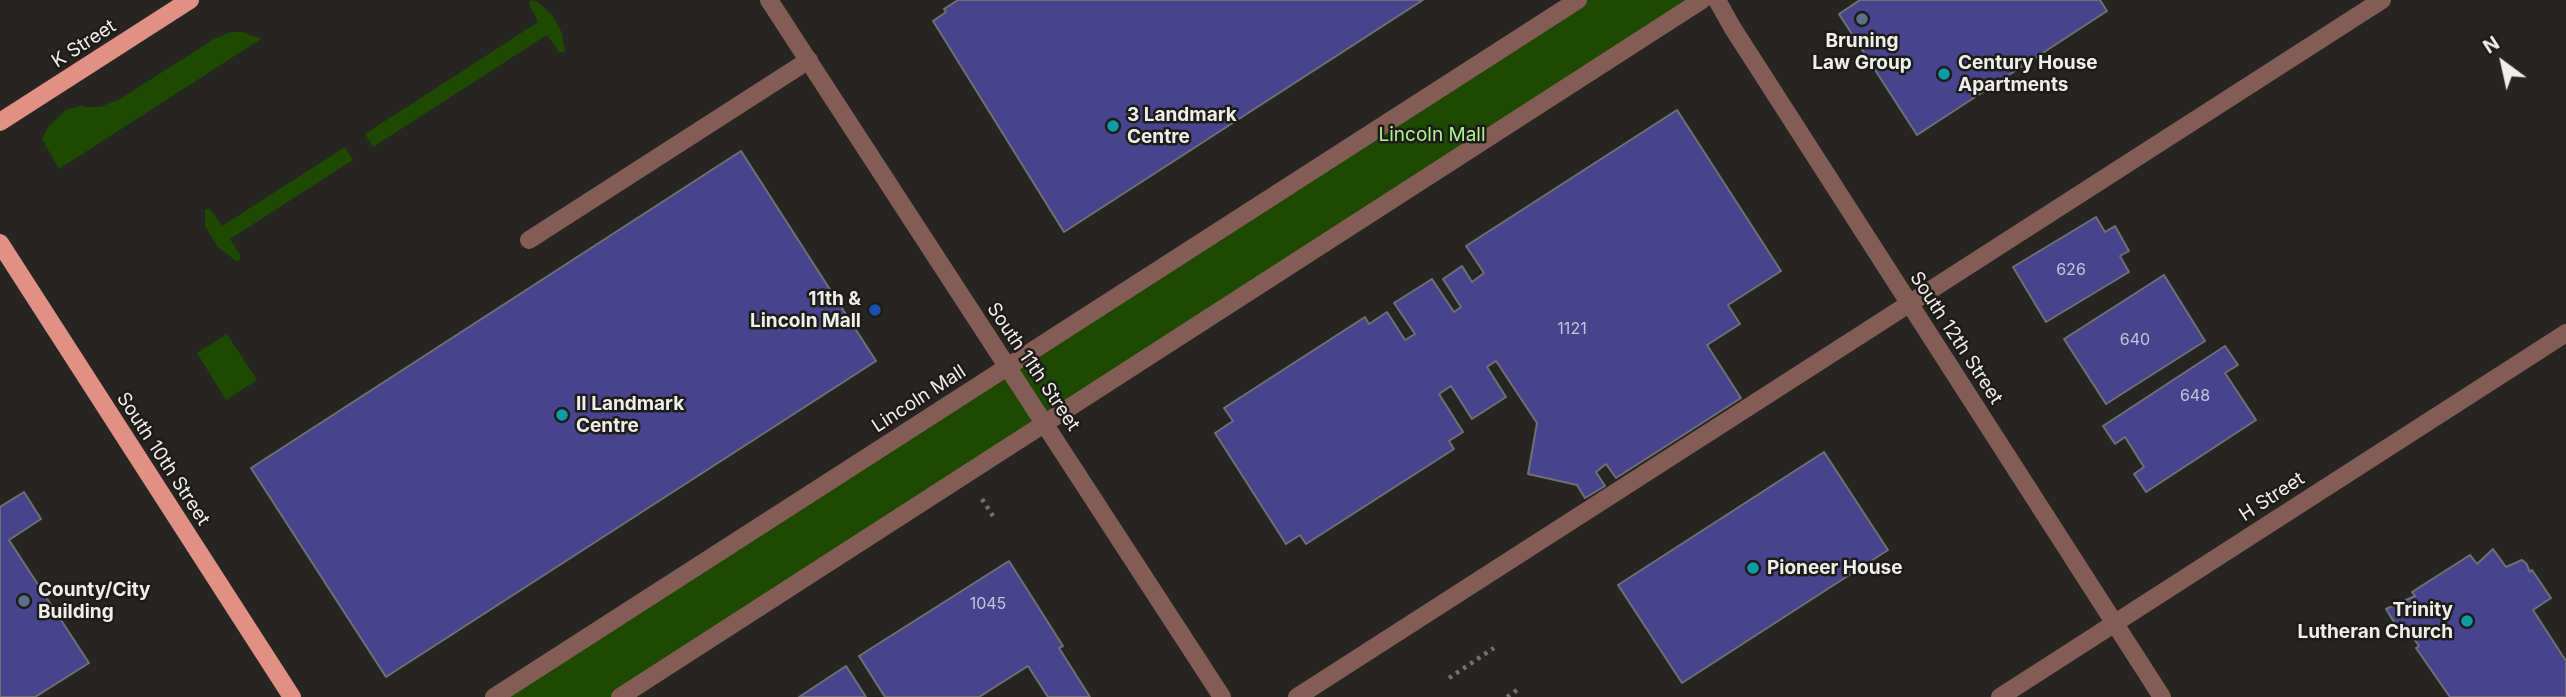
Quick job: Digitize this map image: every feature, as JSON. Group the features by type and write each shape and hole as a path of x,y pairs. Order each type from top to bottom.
{"main road":[{"name":"K Street","path":"0,122 183,2"},
{"name":"South 10th Street","path":"0,243 292,697"}],"street":[{"name":"South 11th Street","path":"769,0 1222,697"},
{"name":"South 11th Street","path":"780,0 809,60"},
{"name":"Lincoln Mall","path":"494,697 1578,0"},
{"path":"620,697 1702,0"},
{"name":"South 12th Street","path":"1717,0 2162,697"},
{"path":"1297,697 2382,0"},
{"path":"528,240 809,60"},
{"name":"H Street","path":"2000,697 2566,333"}],"path":[{"path":"1449,678 1494,648"},
{"path":"1507,697 1520,688"}],"green space":[{"path":"531,0 538,2 553,16 562,33 565,52 559,52 547,35 373,147 365,134 538,22 529,4"},
{"name":"Lincoln Mall","path":"1578,0 1702,0 620,697 494,697"},
{"path":"231,32 243,32 261,39 59,169 42,139 49,126 66,110 83,105 100,107 120,99 214,39"},
{"path":"345,147 353,160 230,239 240,255 240,260 236,261 218,247 205,226 205,209 210,209 222,226"},
{"path":"227,334 257,380 226,400 197,353"}],"building":[{"name":"3 Landmark Centre","path":"958,0 1423,0 1064,232 933,21 946,12 944,9"},
{"name":"Century House Apartments","path":"1860,0 2100,0 2107,11 1917,135 1839,14"},
{"path":"1677,110 1781,271 1728,305 1740,324 1707,345 1741,398 1616,478 1606,464 1596,472 1605,486 1585,498 1577,485 1528,474 1537,423 1496,361 1487,367 1506,397 1472,419 1451,386 1439,394 1463,432 1449,441 1454,449 1306,544 1300,535 1286,544 1215,433 1233,421 1224,408 1365,317 1369,324 1387,312 1405,340 1415,334 1394,303 1432,279 1454,312 1461,307 1443,279 1462,266 1472,282 1484,273 1466,246"},
{"name":"II Landmark Centre","path":"741,151 876,361 386,677 251,468"},
{"path":"2096,217 2105,232 2115,226 2129,251 2120,256 2129,272 2046,322 2013,267"},
{"path":"2164,275 2205,341 2106,404 2064,339"},
{"path":"2225,346 2238,365 2225,373 2256,420 2146,492 2134,474 2144,467 2125,437 2115,444 2103,426"},
{"name":"Pioneer House","path":"1824,452 1888,550 1682,683 1618,585"},
{"name":"County/City Building","path":"24,492 41,519 9,540 89,663 35,697 0,697 0,507"},
{"name":"Trinity Lutheran Church","path":"2493,549 2506,567 2522,560 2526,563 2551,598 2533,610 2566,661 2566,697 2450,697 2416,648 2419,646 2409,632 2402,635 2386,609 2415,596 2412,592 2470,555 2477,564"},
{"path":"1009,561 1063,646 1059,648 1090,697 1048,697 1028,666 979,697 885,697 859,656"},
{"path":"846,666 866,697 799,697"}],"place":[{"name":"Bruning Law Group","path":"1862,19"},
{"name":"Century House Apartments","path":"1944,74"},
{"name":"3 Landmark Centre","path":"1113,126"},
{"name":"11th & Lincoln Mall","path":"875,310"},
{"name":"II Landmark Centre","path":"562,415"},
{"name":"Pioneer House","path":"1753,568"},
{"name":"County/City Building","path":"24,601"},
{"name":"Trinity Lutheran Church","path":"2467,621"}]}
